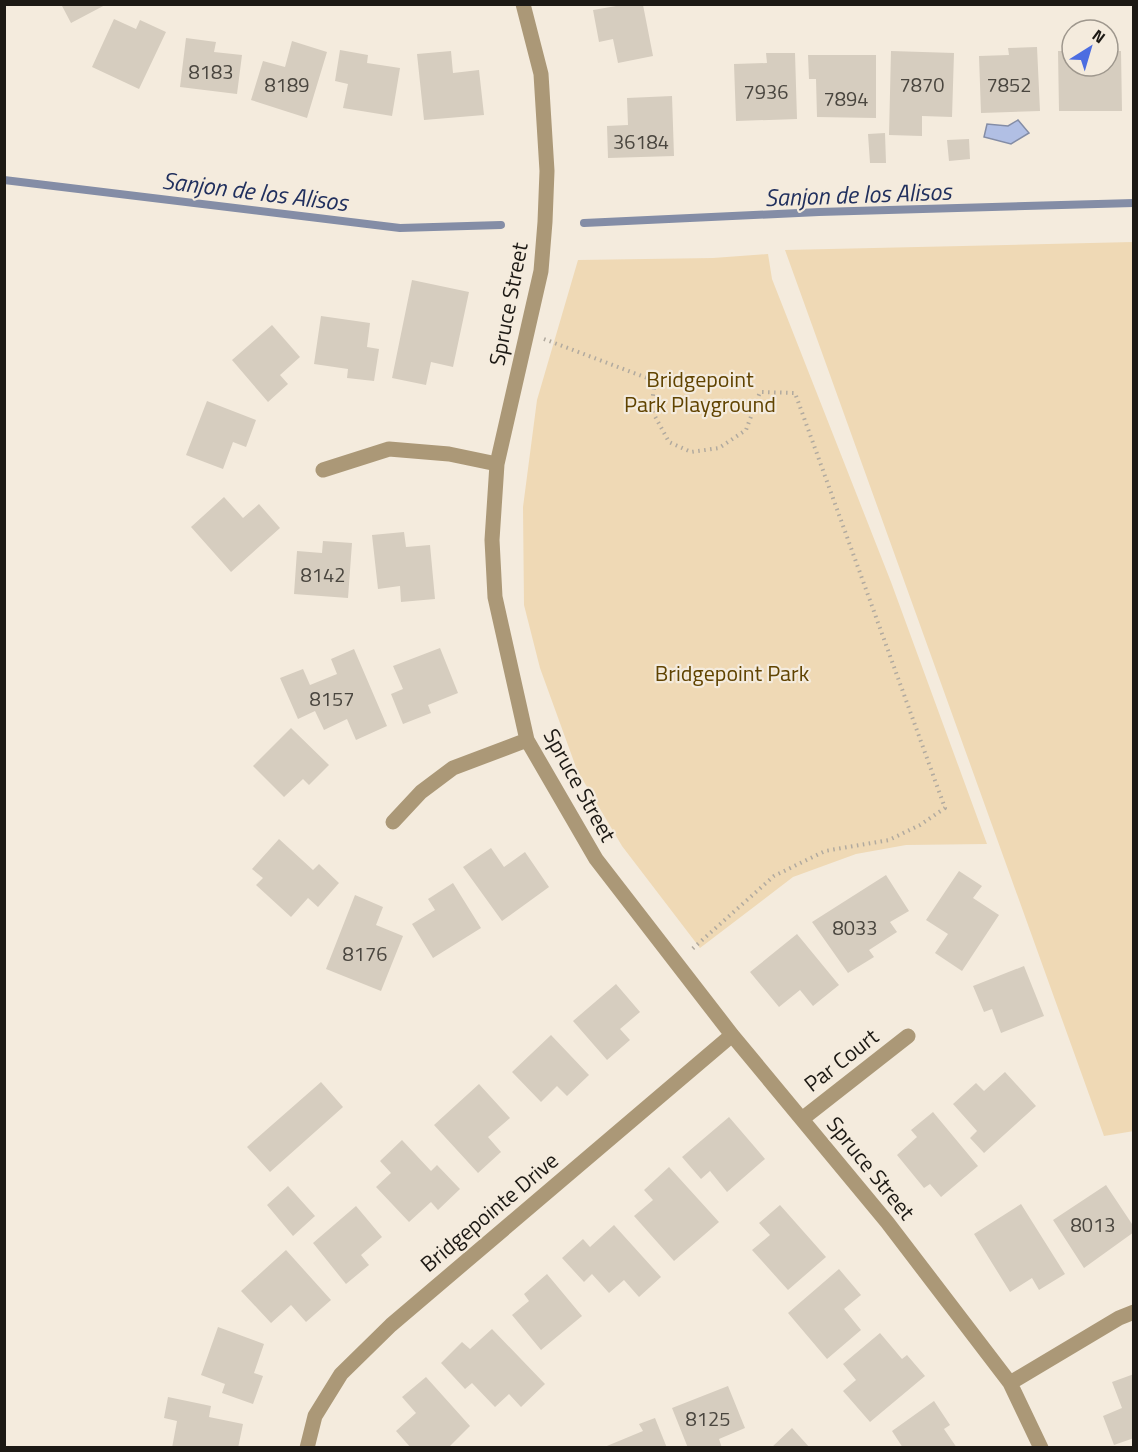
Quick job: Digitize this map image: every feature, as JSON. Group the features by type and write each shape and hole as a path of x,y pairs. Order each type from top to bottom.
{"street":[{"name":"Spruce Street","path":"523,4 541,74 547,171 541,272 497,464 492,540 495,597 527,740 596,859 732,1035 887,1222 1010,1383 1041,1448"},
{"path":"323,470 389,448 449,454 497,464"},
{"path":"393,822 421,792 453,768 527,740"},
{"name":"Bridgepointe Drive","path":"307,1448 315,1416 341,1374 391,1325 732,1035"},
{"name":"Par Court","path":"802,1119 908,1036"},
{"path":"1010,1383 1119,1318 1134,1312"}],"path":[{"path":"527,333 655,381 651,409 669,442 691,452 719,448 746,430 760,392 795,393 945,808 920,825 889,840 825,851 774,876 677,964"}],"green space":[{"path":"1133,242 1134,1131 1104,1136 785,250"},
{"name":"Bridgepoint Park","path":"768,254 772,279 891,582 987,844 906,845 856,854 793,877 700,948 622,846 577,770 540,668 524,605 523,507 537,400 578,260 713,258"}],"water":[{"path":"1018,120 1029,133 1011,144 984,137 987,124 1008,126"}],"building":[{"path":"61,4 107,4 71,23"},
{"path":"622,5 643,5 653,56 618,63 613,39 599,42 593,10"},
{"path":"114,19 136,29 140,20 166,32 139,89 92,67"},
{"path":"186,38 216,42 214,52 242,55 237,94 180,87"},
{"path":"292,41 327,52 307,118 251,100 263,61 285,67"},
{"path":"1037,47 1040,111 981,113 979,56 1009,55 1008,48"},
{"path":"340,50 368,55 367,63 400,68 392,116 343,108 348,84 335,81"},
{"path":"451,51 453,73 479,70 484,115 424,120 417,54"},
{"path":"891,51 954,53 952,117 922,116 922,136 889,135"},
{"path":"1058,51 1060,51 1060,78 1120,78 1121,51 1122,111 1059,111"},
{"path":"766,53 795,53 797,119 736,121 734,64 767,63"},
{"path":"808,55 876,55 876,118 817,117 816,79 809,79"},
{"path":"672,96 674,156 608,158 607,126 628,125 627,98"},
{"path":"885,133 886,163 870,163 868,134"},
{"path":"969,139 970,159 949,161 947,140"},
{"path":"412,280 469,292 453,367 431,362 426,385 392,378"},
{"path":"321,316 370,323 367,347 379,349 374,381 347,378 348,369 314,364"},
{"path":"272,325 300,357 280,375 288,384 268,402 232,360"},
{"path":"207,401 256,420 246,447 233,442 223,469 186,455"},
{"path":"224,497 243,518 259,504 280,528 231,572 191,527"},
{"path":"404,532 406,547 430,545 435,599 401,602 400,586 378,589 372,535"},
{"path":"323,541 352,543 348,598 294,594 297,551 322,553"},
{"path":"440,648 458,693 428,705 431,713 403,724 391,694 403,689 393,666"},
{"path":"354,649 387,726 356,740 347,719 324,730 315,711 298,719 280,678 303,669 310,685 337,674 331,659"},
{"path":"291,728 329,765 309,785 303,779 284,797 253,766"},
{"path":"279,839 313,870 319,864 339,883 318,907 308,898 291,917 256,885 263,878 252,869"},
{"path":"491,848 504,867 525,852 549,887 502,921 463,867"},
{"path":"959,871 982,886 973,898 999,915 962,971 935,953 948,934 926,920"},
{"path":"886,875 909,911 890,922 897,932 869,950 874,957 848,973 812,922"},
{"path":"453,883 481,928 433,958 412,924 435,910 428,899"},
{"path":"355,895 383,907 376,925 403,936 381,991 326,969"},
{"path":"797,934 839,985 813,1006 800,990 779,1007 750,972"},
{"path":"1024,966 1044,1016 1001,1033 992,1009 984,1012 973,986"},
{"path":"616,984 640,1012 620,1029 630,1040 607,1060 573,1021"},
{"path":"551,1035 589,1075 567,1096 557,1086 541,1102 512,1072"},
{"path":"1005,1072 1036,1106 984,1153 970,1138 977,1131 953,1104 976,1083 984,1091"},
{"path":"321,1082 343,1107 270,1172 247,1147"},
{"path":"479,1084 510,1118 488,1137 501,1152 478,1173 434,1125"},
{"path":"933,1112 978,1166 941,1197 930,1184 924,1188 897,1155 917,1137 911,1130"},
{"path":"729,1117 765,1159 727,1192 710,1171 701,1179 682,1157"},
{"path":"402,1140 431,1171 437,1165 460,1189 438,1210 431,1202 409,1222 376,1187 391,1173 380,1161"},
{"path":"669,1167 719,1222 674,1261 634,1216 653,1200 644,1190"},
{"path":"1106,1185 1134,1227 1134,1232 1084,1268 1053,1220"},
{"path":"288,1186 315,1216 293,1236 267,1205"},
{"path":"1021,1204 1065,1274 1039,1290 1032,1278 1010,1292 974,1234"},
{"path":"780,1205 826,1257 788,1290 752,1250 770,1235 759,1223"},
{"path":"356,1206 382,1237 361,1255 369,1265 346,1284 313,1243"},
{"path":"614,1225 661,1277 639,1297 624,1280 609,1293 592,1274 584,1282 562,1258 583,1239 590,1247"},
{"path":"286,1250 331,1300 306,1322 291,1305 271,1323 241,1291"},
{"path":"839,1269 861,1295 844,1309 861,1330 827,1359 788,1313"},
{"path":"547,1274 582,1316 541,1350 512,1315 529,1301 524,1294"},
{"path":"218,1327 264,1344 254,1373 263,1376 253,1404 222,1393 225,1384 201,1375"},
{"path":"492,1329 545,1384 521,1407 509,1394 495,1407 472,1383 465,1389 441,1363 462,1342 470,1349"},
{"path":"880,1333 902,1359 907,1355 925,1376 870,1422 843,1391 856,1380 843,1364"},
{"path":"1134,1374 1134,1438 1114,1445 1103,1416 1122,1408 1112,1382"},
{"path":"426,1377 470,1426 448,1448 411,1448 396,1431 416,1413 402,1397"},
{"path":"728,1386 745,1428 719,1439 722,1448 688,1448 672,1408"},
{"path":"168,1397 211,1406 209,1417 243,1424 238,1448 172,1448 177,1421 164,1418"},
{"path":"934,1401 950,1425 944,1429 957,1448 903,1448 892,1431"},
{"path":"655,1418 667,1448 602,1448 643,1431 639,1424"},
{"path":"792,1428 810,1448 771,1448"}],"waterway":[{"name":"Sanjon de los Alisos","path":"4,180 400,228 501,225"},
{"name":"Sanjon de los Alisos","path":"584,223 819,212 1134,203"}],"park label":[{"name":"Bridgepoint Park Playground","path":"700,392"}]}
